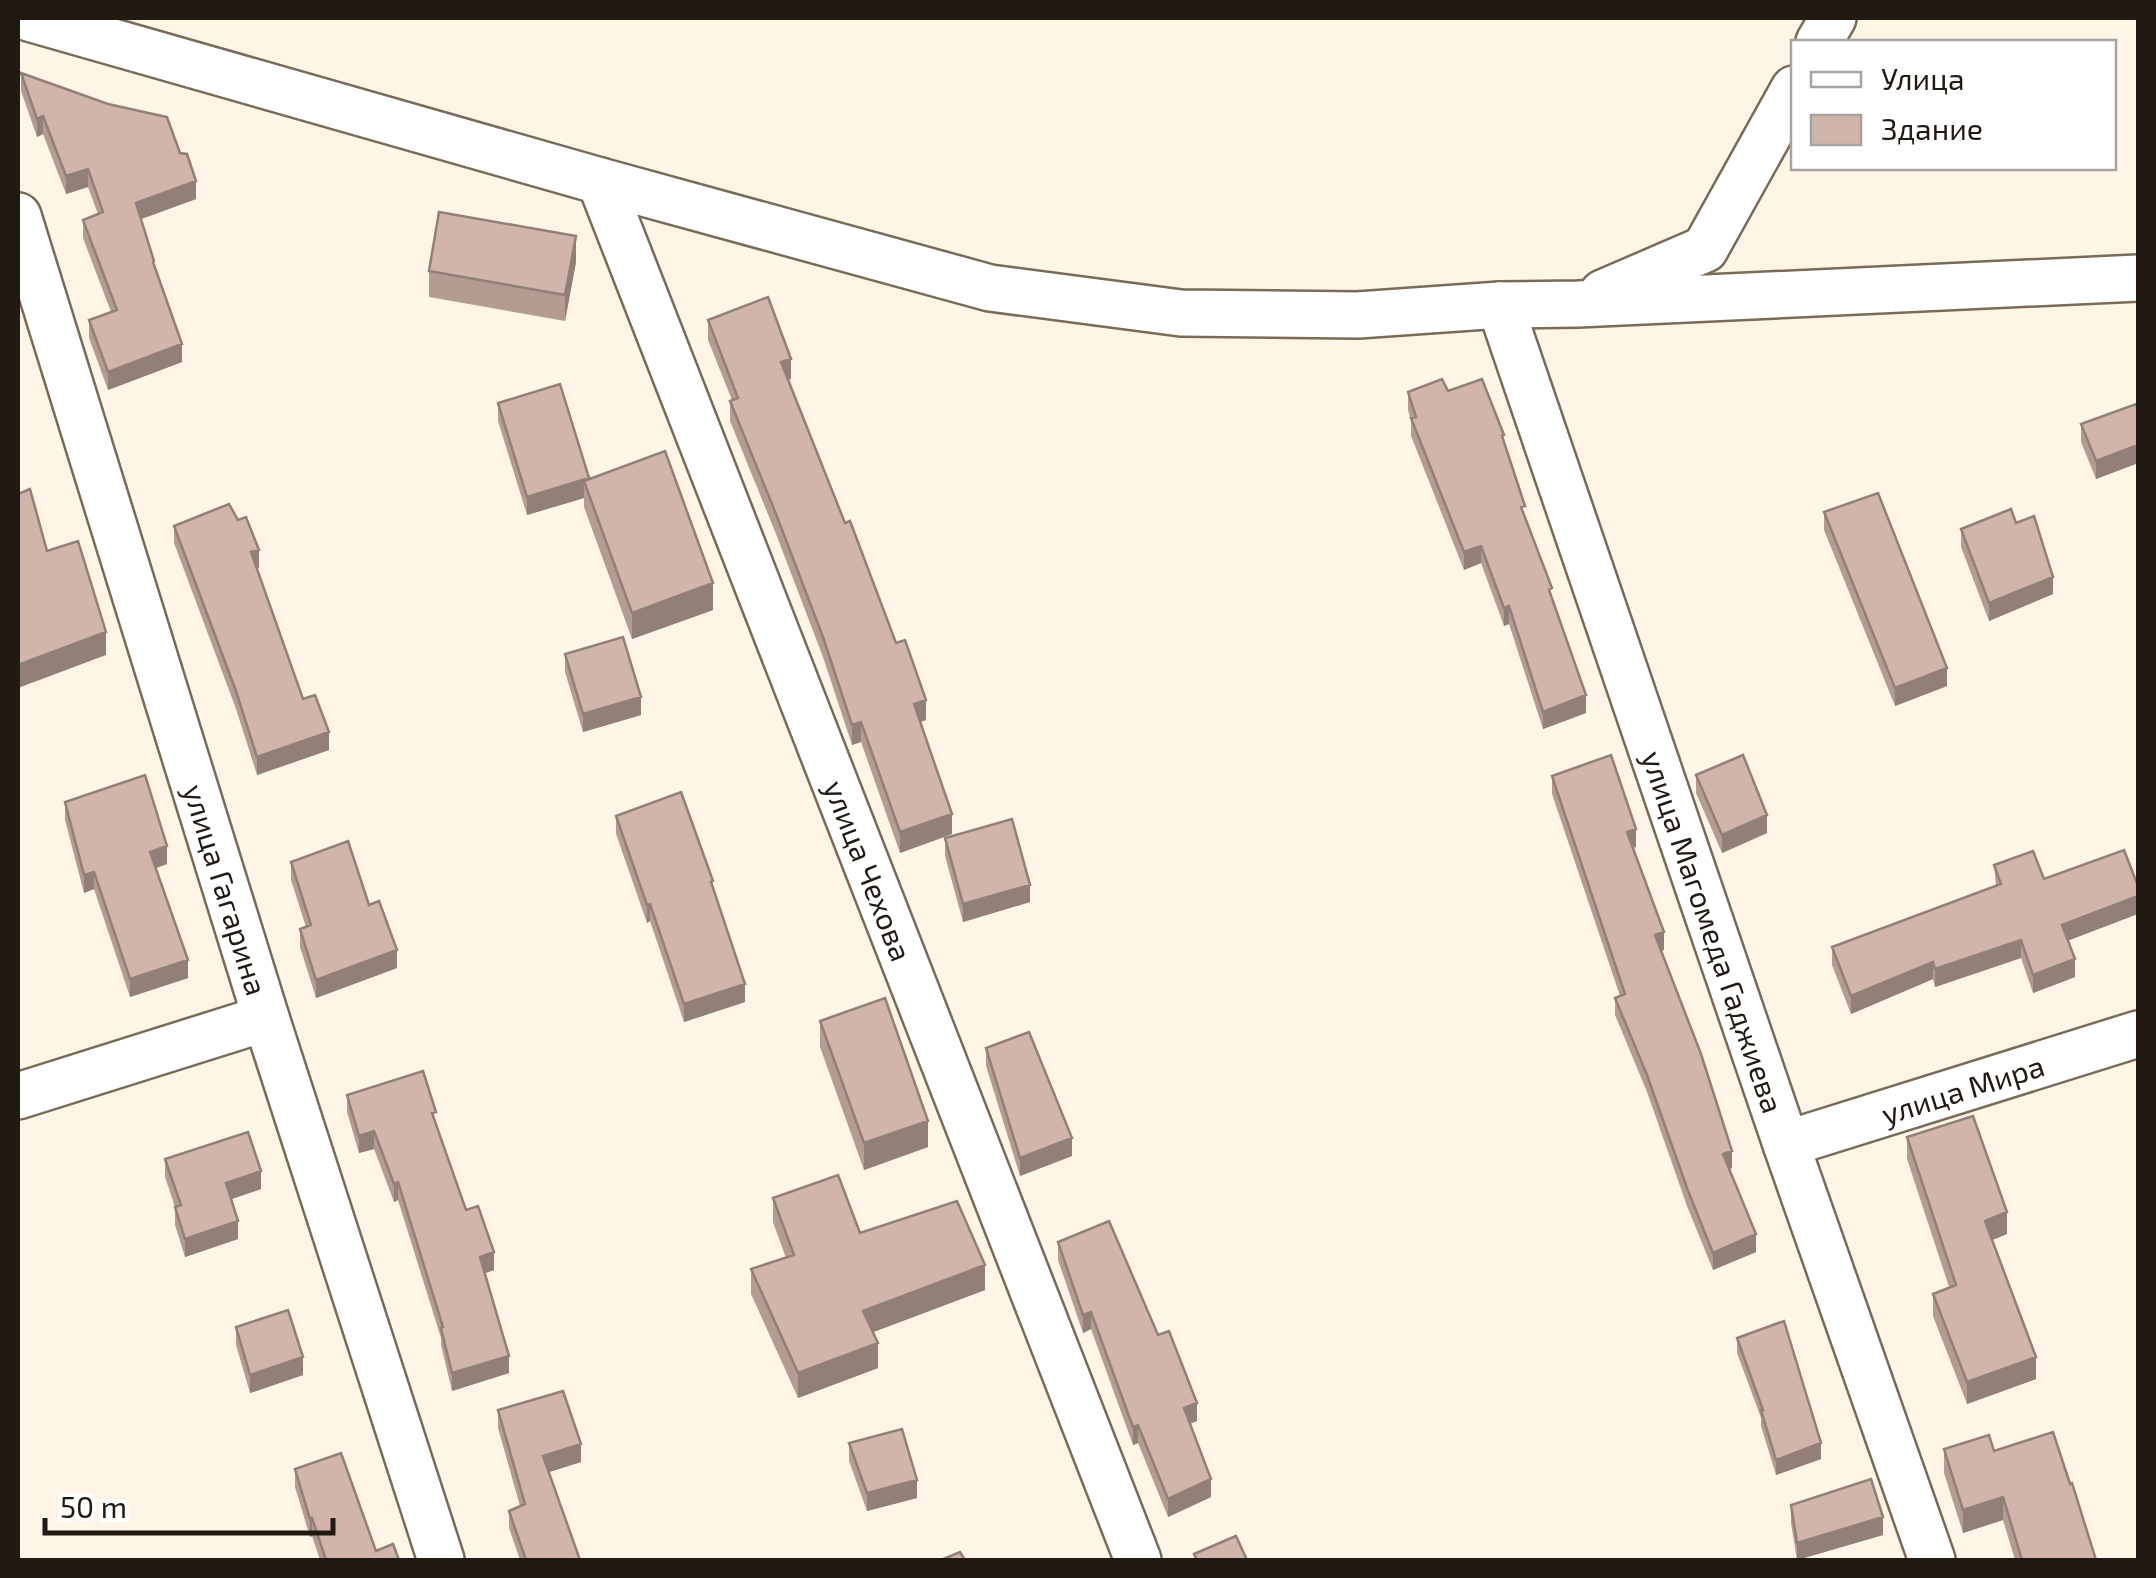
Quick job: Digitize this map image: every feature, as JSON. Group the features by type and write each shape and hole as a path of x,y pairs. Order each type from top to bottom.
{"street":[{"path":"29,18 990,288 1182,313 1358,314 1500,304 1578,304 2138,278"},
{"path":"1820,40 1833,18"},
{"path":"1578,304 1706,249 1791,94"},
{"name":"улица Чехова","path":"600,181 1138,1560"},
{"name":"улица Гагарина","path":"18,216 266,1018 442,1560"},
{"name":"улица Магомеда Гаджиева","path":"1500,304 1932,1560"},
{"path":"18,1096 266,1018"},
{"name":"улица Мира","path":"1786,1144 2138,1034"}],"building":[{"path":"21,73 108,104 167,117 180,153 187,154 196,181 136,203 182,344 108,372 89,320 117,310 83,220 103,212 88,169 66,176 43,116 37,119"},
{"path":"439,212 576,236 565,295 429,271"},
{"path":"768,297 791,359 781,362 845,523 850,521 896,643 905,640 926,700 914,704 952,814 900,832 861,722 852,725 823,637 730,401 738,398 708,320"},
{"path":"1442,379 1448,391 1482,379 1504,435 1525,506 1521,507 1586,695 1543,712 1509,606 1504,608 1481,546 1464,552 1411,418 1416,417 1408,392"},
{"path":"560,384 589,478 527,497 498,403"},
{"path":"2136,404 2138,445 2096,461 2081,424"},
{"path":"665,451 713,583 632,613 584,481"},
{"path":"30,489 47,551 78,541 106,632 18,665 18,494"},
{"path":"1878,493 1947,668 1895,688 1824,512"},
{"path":"229,504 238,520 246,517 259,550 251,552 303,699 315,695 329,732 257,757 174,526"},
{"path":"2011,509 2016,523 2034,516 2053,577 1989,603 1961,529"},
{"path":"623,637 641,697 583,714 565,654"},
{"path":"1611,755 1636,829 1627,832 1664,932 1655,935 1701,1054 1732,1151 1723,1154 1756,1234 1713,1253 1615,998 1625,994 1552,776"},
{"path":"1743,755 1767,815 1722,835 1696,775"},
{"path":"145,775 167,846 150,852 188,960 130,979 94,872 84,875 65,802"},
{"path":"681,792 745,984 684,1004 616,816"},
{"path":"1012,819 1030,885 963,904 945,838"},
{"path":"348,841 369,905 379,901 397,950 316,980 300,929 311,925 291,862"},
{"path":"2124,850 2138,896 2062,925 2075,959 2033,975 2021,940 1935,969 1933,962 1851,996 1832,947 2001,884 1994,865 2033,851 2044,879"},
{"path":"885,998 928,1121 864,1143 820,1021"},
{"path":"1029,1032 1072,1138 1020,1158 986,1048"},
{"path":"423,1071 436,1112 432,1113 466,1210 478,1206 494,1252 480,1257 509,1356 452,1373 443,1327 398,1182 394,1184 374,1131 359,1136 347,1095"},
{"path":"1973,1116 2007,1212 1985,1221 2036,1357 1967,1382 1933,1294 1956,1285 1907,1137"},
{"path":"248,1132 261,1171 226,1183 238,1221 185,1239 175,1207 181,1205 165,1159"},
{"path":"838,1175 860,1233 957,1201 985,1265 863,1311 878,1343 798,1373 751,1269 794,1255 773,1198"},
{"path":"1109,1221 1158,1335 1169,1331 1197,1403 1184,1408 1211,1479 1168,1499 1138,1425 1133,1427 1091,1312 1083,1315 1058,1242"},
{"path":"288,1310 303,1357 250,1375 236,1327"},
{"path":"1784,1321 1821,1443 1776,1460 1737,1338"},
{"path":"563,1391 581,1444 543,1456 580,1560 526,1560 509,1511 525,1504 498,1410"},
{"path":"902,1429 917,1480 867,1493 849,1443"},
{"path":"2053,1432 2096,1560 2022,1560 2003,1497 1963,1510 1944,1449 1989,1435 1994,1451"},
{"path":"341,1453 376,1551 393,1544 399,1560 326,1560 295,1469"},
{"path":"1871,1479 1883,1517 1797,1543 1791,1505"},
{"path":"1236,1536 1247,1560 1197,1560 1194,1554"},
{"path":"960,1552 965,1560 941,1560"}]}
